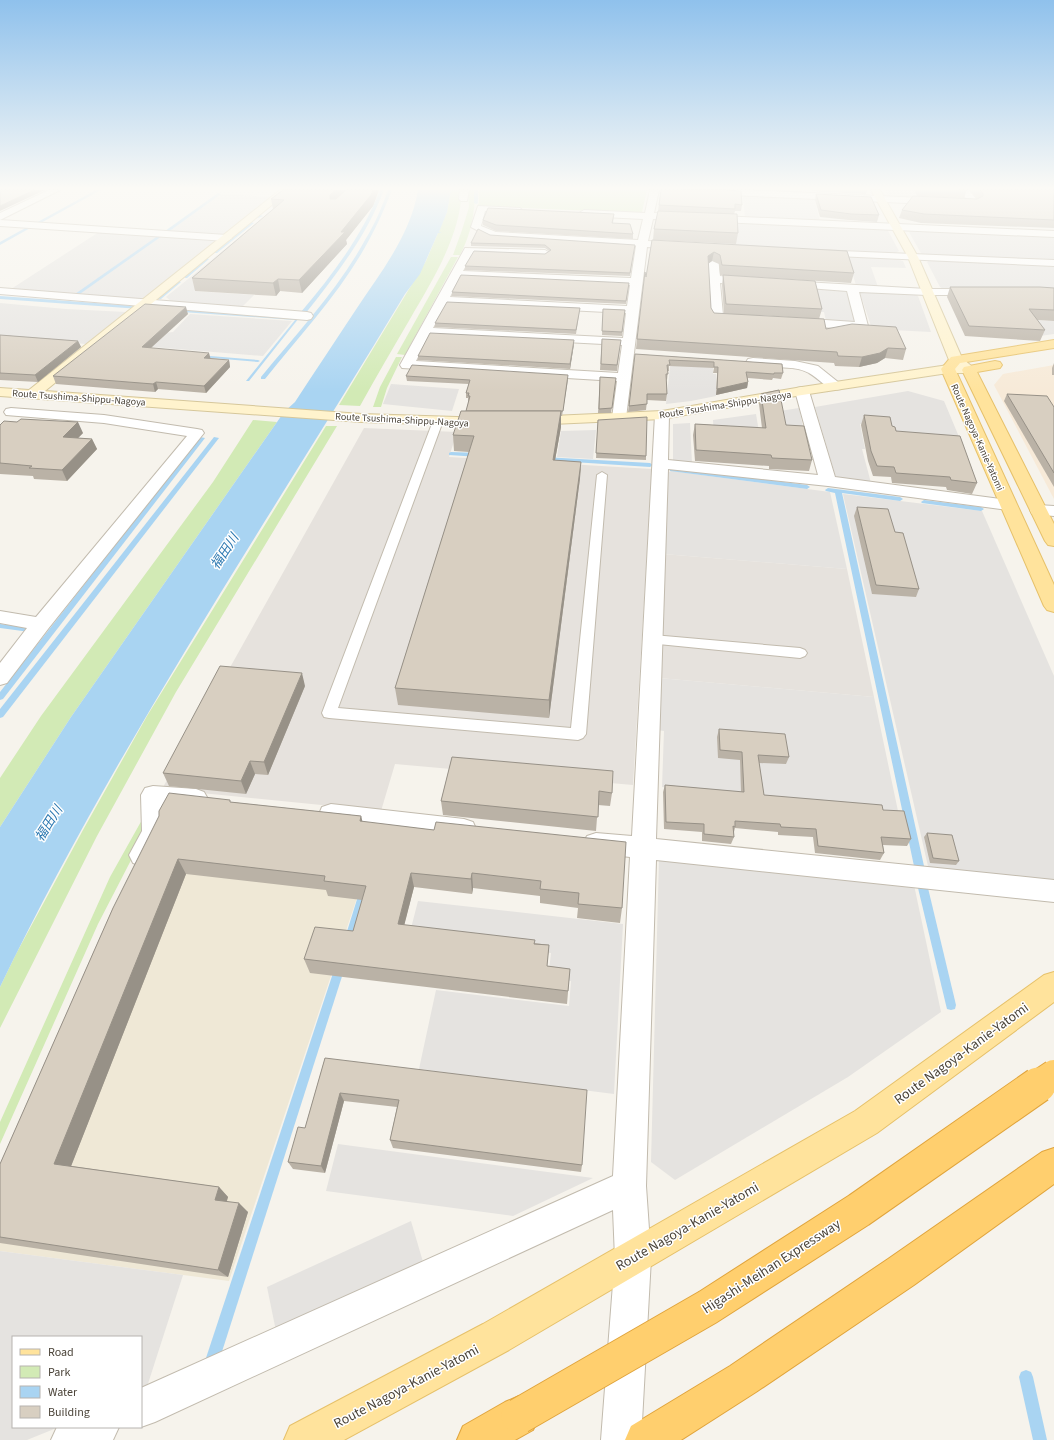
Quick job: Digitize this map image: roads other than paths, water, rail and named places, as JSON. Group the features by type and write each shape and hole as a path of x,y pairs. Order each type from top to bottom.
{"highway":[{"name":"Higashi-Meihan Expressway","path":"477,1440 708,1307 859,1210 1054,1074"},
{"path":"645,1440 756,1370 901,1272 1054,1164"}],"main road":[{"path":"952,365 1054,344"},
{"name":"Route Nagoya-Kanie-Yatomi","path":"1054,355 969,370 1046,511 1054,542"},
{"name":"Route Nagoya-Kanie-Yatomi","path":"952,365 1008,505 1054,606"},
{"name":"Route Nagoya-Kanie-Yatomi","path":"304,1440 496,1337 866,1122 1054,985"}],"street":[{"path":"5,416 203,257"},
{"path":"465,257 407,365 624,377"},
{"path":"619,418 636,282 635,257"},
{"path":"710,257 714,279 717,318 752,320"},
{"path":"913,257 927,292 952,365"},
{"path":"917,257 1054,264"},
{"path":"456,274 636,282"},
{"path":"714,279 759,282"},
{"path":"582,307 587,280"},
{"path":"774,283 927,292 987,292"},
{"path":"781,322 862,326 852,288"},
{"path":"0,291 142,306 307,316"},
{"path":"442,300 633,310"},
{"path":"425,331 628,348 642,354"},
{"path":"743,362 795,365 813,369 836,386"},
{"name":"Route Tsushima-Shippu-Nagoya","path":"519,422 662,415 952,365 969,370"},
{"path":"802,391 828,481"},
{"name":"Route Tsushima-Shippu-Nagoya","path":"0,392 339,416 438,421 504,422"},
{"path":"621,1440 634,1258 629,1186 662,415"},
{"path":"0,678 41,624 197,433 104,418 5,416"},
{"path":"660,464 828,481 1008,505"},
{"path":"0,617 41,624"},
{"path":"130,878 154,831 153,795 216,802"},
{"path":"311,812 485,831"},
{"path":"572,840 1054,891"},
{"path":"142,1408 629,1186"},
{"path":"70,1440 97,1428"}],"lane":[{"path":"438,421 329,713 578,734 602,475"},
{"path":"652,640 800,653"}],"water":[{"name":"福田川","path":"391,257 427,257 420,274 405,294 194,636 143,722 45,897 0,987 0,827 71,717 284,412 295,402"},
{"path":"0,296 299,318 249,381 246,381 295,320 0,299"}],"waterway":[{"path":"76,295 130,257"},
{"path":"303,313 346,257"},
{"path":"263,378 335,289 357,257"},
{"path":"186,277 207,259"},
{"path":"160,298 179,282"},
{"path":"200,356 258,361"},
{"path":"0,697 202,438"},
{"path":"0,715 216,438"},
{"path":"451,454 479,455"},
{"path":"544,459 650,465"},
{"path":"672,470 807,487"},
{"path":"828,490 838,491"},
{"path":"838,491 900,499"},
{"path":"838,491 919,866"},
{"path":"924,502 981,509"},
{"path":"0,626 30,630"},
{"path":"923,888 951,1005"},
{"path":"349,941 364,893"},
{"path":"212,1361 340,967"},
{"path":"1026,1377 1040,1440"}]}
